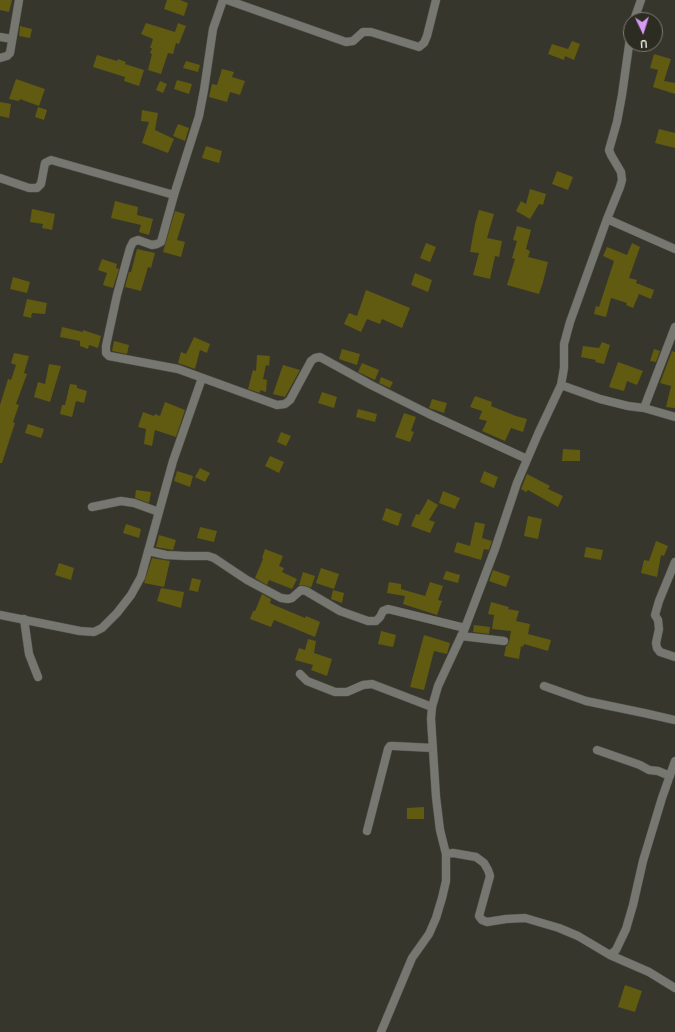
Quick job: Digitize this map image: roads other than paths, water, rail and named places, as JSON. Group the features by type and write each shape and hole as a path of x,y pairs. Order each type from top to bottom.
{"street":[{"path":"0,58 8,55 19,0"},
{"path":"223,0 213,29 199,116 161,242 152,245 138,240 133,242 117,295 105,350 109,356 178,369 276,405 282,405 290,400 311,361 320,357 410,404 527,459"},
{"path":"227,0 346,42 353,41 363,32 371,32 419,47 424,43 427,36 436,0"},
{"path":"637,12 641,0"},
{"path":"0,37 12,39"},
{"path":"381,1032 412,958 429,934 436,918 446,881 446,854 440,830 433,748 431,719 432,707 438,686 465,628 527,459 561,385 564,368 564,344 570,322 606,219 622,180 621,172 611,155 610,150 622,95 628,52"},
{"path":"0,178 29,188 37,188 41,184 45,163 51,160 174,195"},
{"path":"606,219 675,249"},
{"path":"644,408 675,327"},
{"path":"0,615 80,631 94,632 102,628 117,613 130,595 140,577 173,462 202,378"},
{"path":"561,385 600,399 628,406 644,408 675,417"},
{"path":"92,507 121,501 134,503 159,512"},
{"path":"148,551 166,555 208,556 214,558 247,580 281,598 292,598 301,590 306,591 340,611 368,621 376,621 383,611 388,609 465,628"},
{"path":"675,562 655,615 658,620 659,629 656,643 657,648 660,652 675,657"},
{"path":"24,619 29,654 38,677"},
{"path":"461,636 504,641"},
{"path":"300,674 307,681 334,692 347,692 363,685 372,684 432,707"},
{"path":"544,686 586,701 644,712 675,720"},
{"path":"367,831 390,746 433,748"},
{"path":"597,750 640,765 649,770 658,771 670,776"},
{"path":"610,955 616,950 626,929 643,861 675,760"},
{"path":"446,854 453,853 476,857 484,863 488,870 490,876 479,916 482,920 487,922 506,918 525,918 559,928 578,936 610,955 649,972 675,988"}]}
